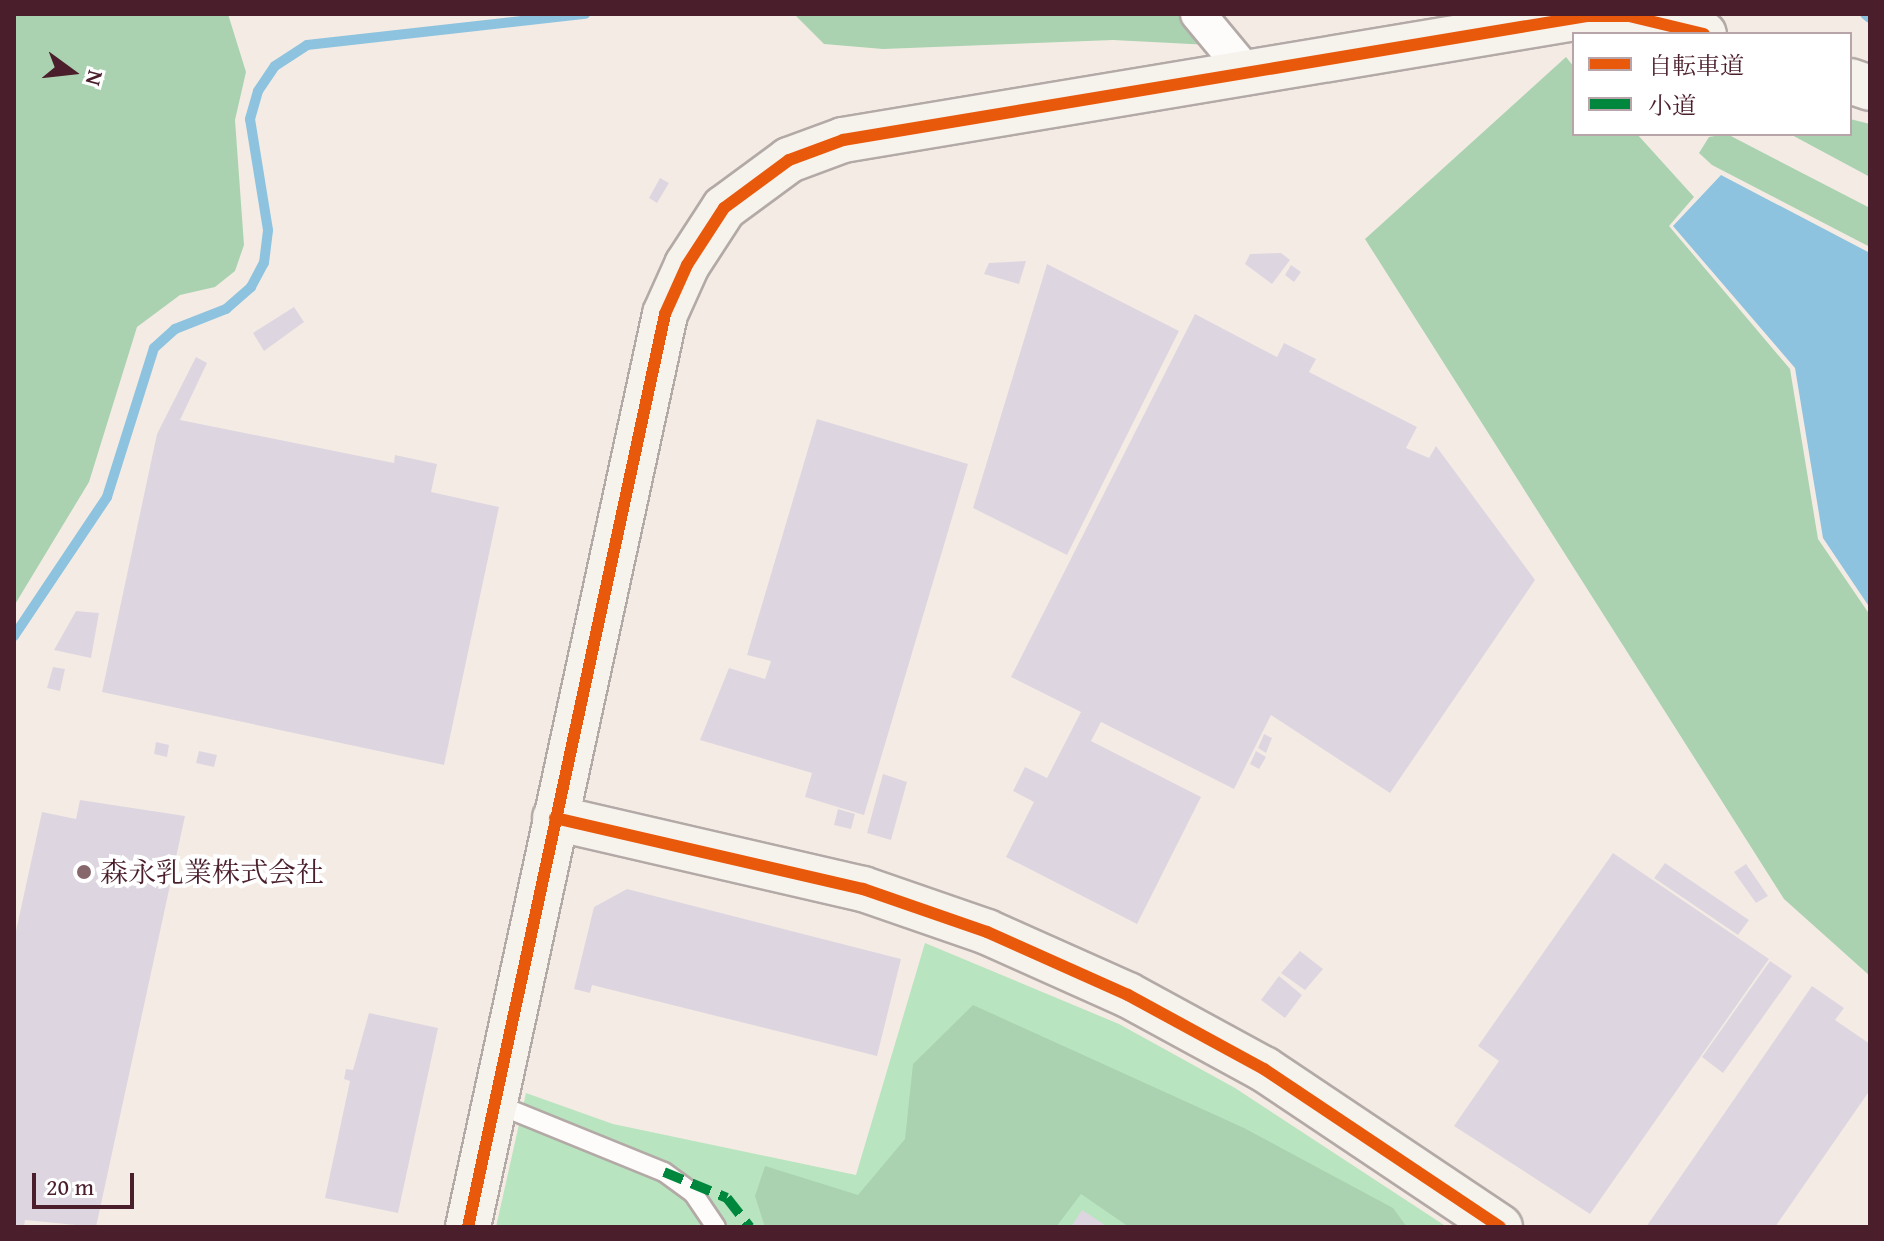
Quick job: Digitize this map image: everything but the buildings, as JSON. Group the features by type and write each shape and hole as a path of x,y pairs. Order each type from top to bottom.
{"street":[{"path":"1198,14 1247,73"},
{"path":"468,1227 665,314 687,265 724,208 789,160 843,140 1587,16 1629,16 1696,32"},
{"path":"555,818 863,889 987,932 1128,995 1264,1069 1500,1227"}],"lane":[{"path":"494,1103 664,1172 693,1193 716,1227"}],"green space":[{"path":"14,14 228,14 246,72 235,120 244,245 235,271 215,287 180,295 137,327 89,482 14,606"},
{"path":"794,14 1181,14 1210,45 1113,40 883,49 824,44"},
{"path":"1566,57 1572,64 1572,136 1639,136 1694,197 1669,226 1790,369 1818,539 1870,615 1870,976 1784,899 1365,239"},
{"path":"1852,120 1870,124 1870,177 1794,136 1852,136"},
{"path":"1731,136 1870,208 1870,247 1712,165 1699,153 1709,137"},
{"path":"925,943 1119,1024 1235,1088 1447,1227 496,1227 526,1093 613,1124 856,1175"},
{"path":"973,1005 1244,1128 1393,1208 1407,1227 1129,1227 1081,1194 1056,1227 765,1227 755,1196 765,1166 858,1195 905,1139 913,1064"}],"water":[{"path":"1721,175 1870,253 1870,608 1823,538 1795,368 1673,226"}],"waterway":[{"path":"14,636 107,497 154,348 175,329 226,309 251,287 264,263 268,230 250,119 258,91 275,66 307,45 585,14"},
{"path":"1865,14 1870,18"}],"marked path":[{"path":"664,1172 727,1198 750,1227"}],"cycle path":[{"path":"468,1227 665,314 687,265 724,208 789,160 843,140 1587,16 1629,16 1696,32"},
{"path":"555,818 863,889 987,932 1128,995 1264,1069 1500,1227"}],"place":[{"name":"森永乳業株式会社","path":"84,872"}]}
